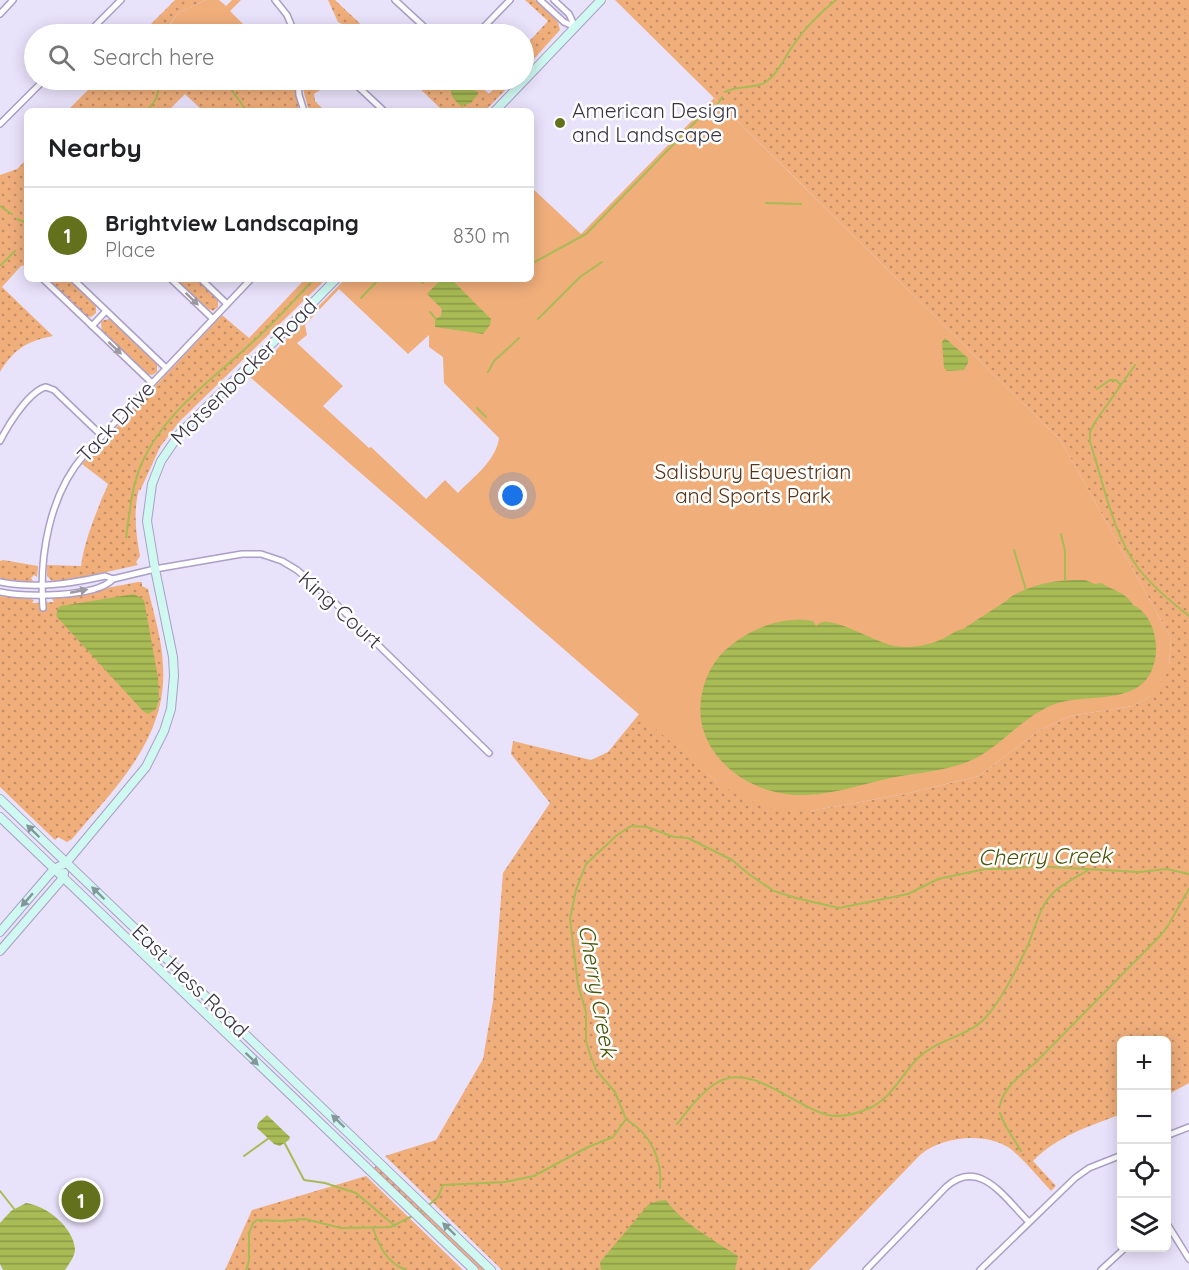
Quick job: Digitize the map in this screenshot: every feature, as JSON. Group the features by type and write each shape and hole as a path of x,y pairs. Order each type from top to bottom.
{"main road":[{"path":"534,70 601,0"},
{"path":"498,108 515,90"},
{"name":"Motsenbocker Road","path":"0,932 54,869 66,863 146,767 164,731 172,702 174,676 171,646 148,531 148,504 152,484 165,453 191,421 333,282"},
{"name":"East Hess Road","path":"0,799 491,1270"},
{"name":"East Hess Road","path":"0,817 474,1270"},
{"name":"Motsenbocker Road","path":"0,951 63,878 66,863"}],"street":[{"path":"0,14 13,0"},
{"path":"97,24 121,0"},
{"path":"275,0 291,24"},
{"path":"395,0 421,24"},
{"path":"487,24 510,0"},
{"path":"540,0 564,22 575,27"},
{"path":"554,0 569,14 575,27"},
{"path":"0,124 34,90"},
{"path":"299,90 303,108"},
{"path":"362,90 381,108"},
{"path":"45,282 152,383"},
{"path":"76,282 166,368"},
{"path":"174,282 213,319"},
{"path":"204,282 227,304"},
{"name":"Tack Drive","path":"43,608 45,543 63,491 76,465 248,282"},
{"path":"92,326 106,311"},
{"path":"0,441 22,407 46,384 102,436"},
{"name":"King Court","path":"113,579 154,569 242,554 261,554 282,561 309,579 339,606 489,753"},
{"path":"0,582 42,586 105,576 113,579 107,585 98,588 67,594 42,596 0,592"},
{"path":"1171,1134 1189,1127"},
{"path":"980,1270 1079,1175 1117,1157"},
{"path":"866,1270 946,1187 961,1177 977,1176 987,1181 1029,1222"},
{"path":"1171,1230 1189,1259"},
{"path":"1101,1270 1121,1252"}],"green space":[{"path":"175,0 206,0 178,13 170,24 151,24"},
{"path":"206,0 219,0 226,6 232,0 241,0 230,11 243,24 170,24 178,13"},
{"path":"328,0 335,0 360,24 338,22"},
{"path":"525,0 535,0 558,22 560,30 534,59 534,36 548,21"},
{"path":"615,0 1189,0 1189,1083 1171,1093 1171,1036 1117,1036 1117,1116 1064,1138 1033,1161 1056,1186 1051,1191 1012,1150 1002,1144 978,1138 952,1140 920,1155 809,1270 502,1270 385,1156 436,1140 483,1059 493,1001 503,873 550,803 511,754 513,741 591,760 608,752 640,713 717,782 810,811 905,794 979,776 1040,730 1070,716 1133,706 1149,697 1169,666 1171,638 1061,441"},
{"path":"88,90 295,90 298,108 200,108 185,94 171,108 70,108"},
{"path":"304,90 320,90 314,94 315,101 322,108 308,108"},
{"path":"421,90 485,90 489,94 493,90 505,90 488,108 440,108"},
{"name":"Salisbury Equestrian and Sports Park","path":"714,98 1061,441 1171,638 1169,666 1165,678 1149,697 1133,706 1070,716 1040,730 979,776 905,794 810,811 787,811 765,807 737,795 717,782 250,377 342,282 534,282 534,190 581,234","holes":["339,289 408,354 429,335 429,347 443,357 444,383 499,438 489,461 458,493 445,480 426,499 323,406 343,386 297,343 307,335 305,325"]},
{"path":"24,162 24,266 2,287 53,336 36,340 22,347 0,372 0,175 17,169"},
{"path":"50,282 71,282 96,306 96,313 91,317 86,316"},
{"path":"179,282 200,282 218,300 218,307 213,311"},
{"path":"302,282 323,282 180,421 160,447 140,491 139,489 137,498 136,523 140,556 136,562 138,565 71,580 52,581 47,576 47,565 81,566 88,536 108,484 82,464 222,315 249,338"},
{"path":"110,319 157,364 157,372 152,375 147,374 102,332 101,322"},
{"path":"0,561 38,566 37,577 34,575 31,578 33,581 30,582 0,579"},
{"path":"142,582 142,586 148,589 161,646 162,691 157,716 136,760 105,801 72,839 67,842 58,837 55,840 0,787 0,596 31,599 34,600 32,603 54,602 52,599 54,598"},
{"path":"377,1165 485,1270 480,1270 374,1168"},
{"path":"366,1176 463,1270 225,1270 252,1210"}],"shaded area":[{"path":"476,90 478,94 471,103 463,105 463,108 453,97 451,91"},
{"path":"438,282 454,282 491,319 490,325 483,334 435,327 435,319 441,316 442,309 427,294"},
{"path":"945,338 968,358 964,370 947,371 944,368 942,342"},
{"path":"1085,580 1095,584 1101,583 1123,595 1148,619 1156,641 1154,664 1150,674 1143,683 1124,693 1063,702 1041,710 984,753 965,763 828,793 790,795 774,792 743,779 719,758 709,744 703,729 700,707 704,684 714,663 721,655 738,640 758,629 790,620 813,621 816,626 822,622 830,622 895,646 921,646 963,629 1013,595 1027,589 1042,584"},
{"path":"134,594 144,600 158,678 159,699 156,709 148,714 56,616 61,606"},
{"path":"267,1115 290,1137 280,1146 274,1144 257,1128 258,1123"},
{"path":"666,1200 690,1224 738,1256 735,1270 601,1270 600,1262 648,1205"},
{"path":"26,1203 50,1213 69,1233 75,1252 65,1270 3,1270 0,1264 0,1223 11,1211"}],"waterway":[{"path":"725,92 762,84 771,78 803,32 836,0"},
{"path":"149,108 156,99 158,90"},
{"path":"231,90 245,108"},
{"path":"534,262 586,234 703,114 717,105 722,97"},
{"path":"766,203 801,204"},
{"path":"0,206 12,214"},
{"path":"17,219 24,222"},
{"path":"1,265 15,251"},
{"path":"538,319 580,277 602,262"},
{"path":"126,537 131,501 141,465 163,428 192,396 272,324 311,282"},
{"path":"361,298 376,282"},
{"path":"430,312 436,319"},
{"path":"488,372 494,361 519,338"},
{"path":"1135,365 1095,422 1090,432 1090,442 1115,523 1129,554 1149,581 1189,616"},
{"path":"1097,389 1110,380 1116,380 1120,384"},
{"path":"477,408 486,417"},
{"path":"1061,534 1065,551 1065,580"},
{"path":"1014,550 1026,590"},
{"name":"Cherry Creek","path":"246,1270 249,1261 249,1233 253,1223 257,1220 305,1219 341,1228 391,1227 422,1211 438,1197 443,1185 505,1182 534,1176 586,1148 613,1137 626,1119 615,1092 596,1070 586,1041 586,1012 578,985 570,919 576,890 586,864 616,836 631,826 647,827 674,837 688,838 732,860 774,891 839,908 908,894 938,879 985,869 1034,866 1139,872 1167,869 1189,874"},
{"path":"677,1124 706,1091 718,1082 731,1078 745,1078 759,1082 815,1111 828,1115 839,1116 872,1107 886,1097 912,1064 926,1051 972,1029 987,1016 1015,973 1041,910 1049,897 1088,870"},
{"path":"1170,922 1189,889"},
{"path":"1000,1105 1005,1092 1014,1081 1035,1063 1161,935 1169,924"},
{"path":"1000,1113 1021,1151"},
{"path":"627,1120 643,1133 654,1149 659,1168 660,1188"},
{"path":"244,1156 269,1138"},
{"path":"283,1140 304,1180 325,1183 356,1193 395,1226"},
{"path":"0,1191 15,1210"},
{"path":"373,1228 385,1253 394,1263 406,1270"}],"place":[{"name":"American Design and Landscape","path":"560,123"},
{"name":"Brightview Landscaping","path":"81,1200"}]}
